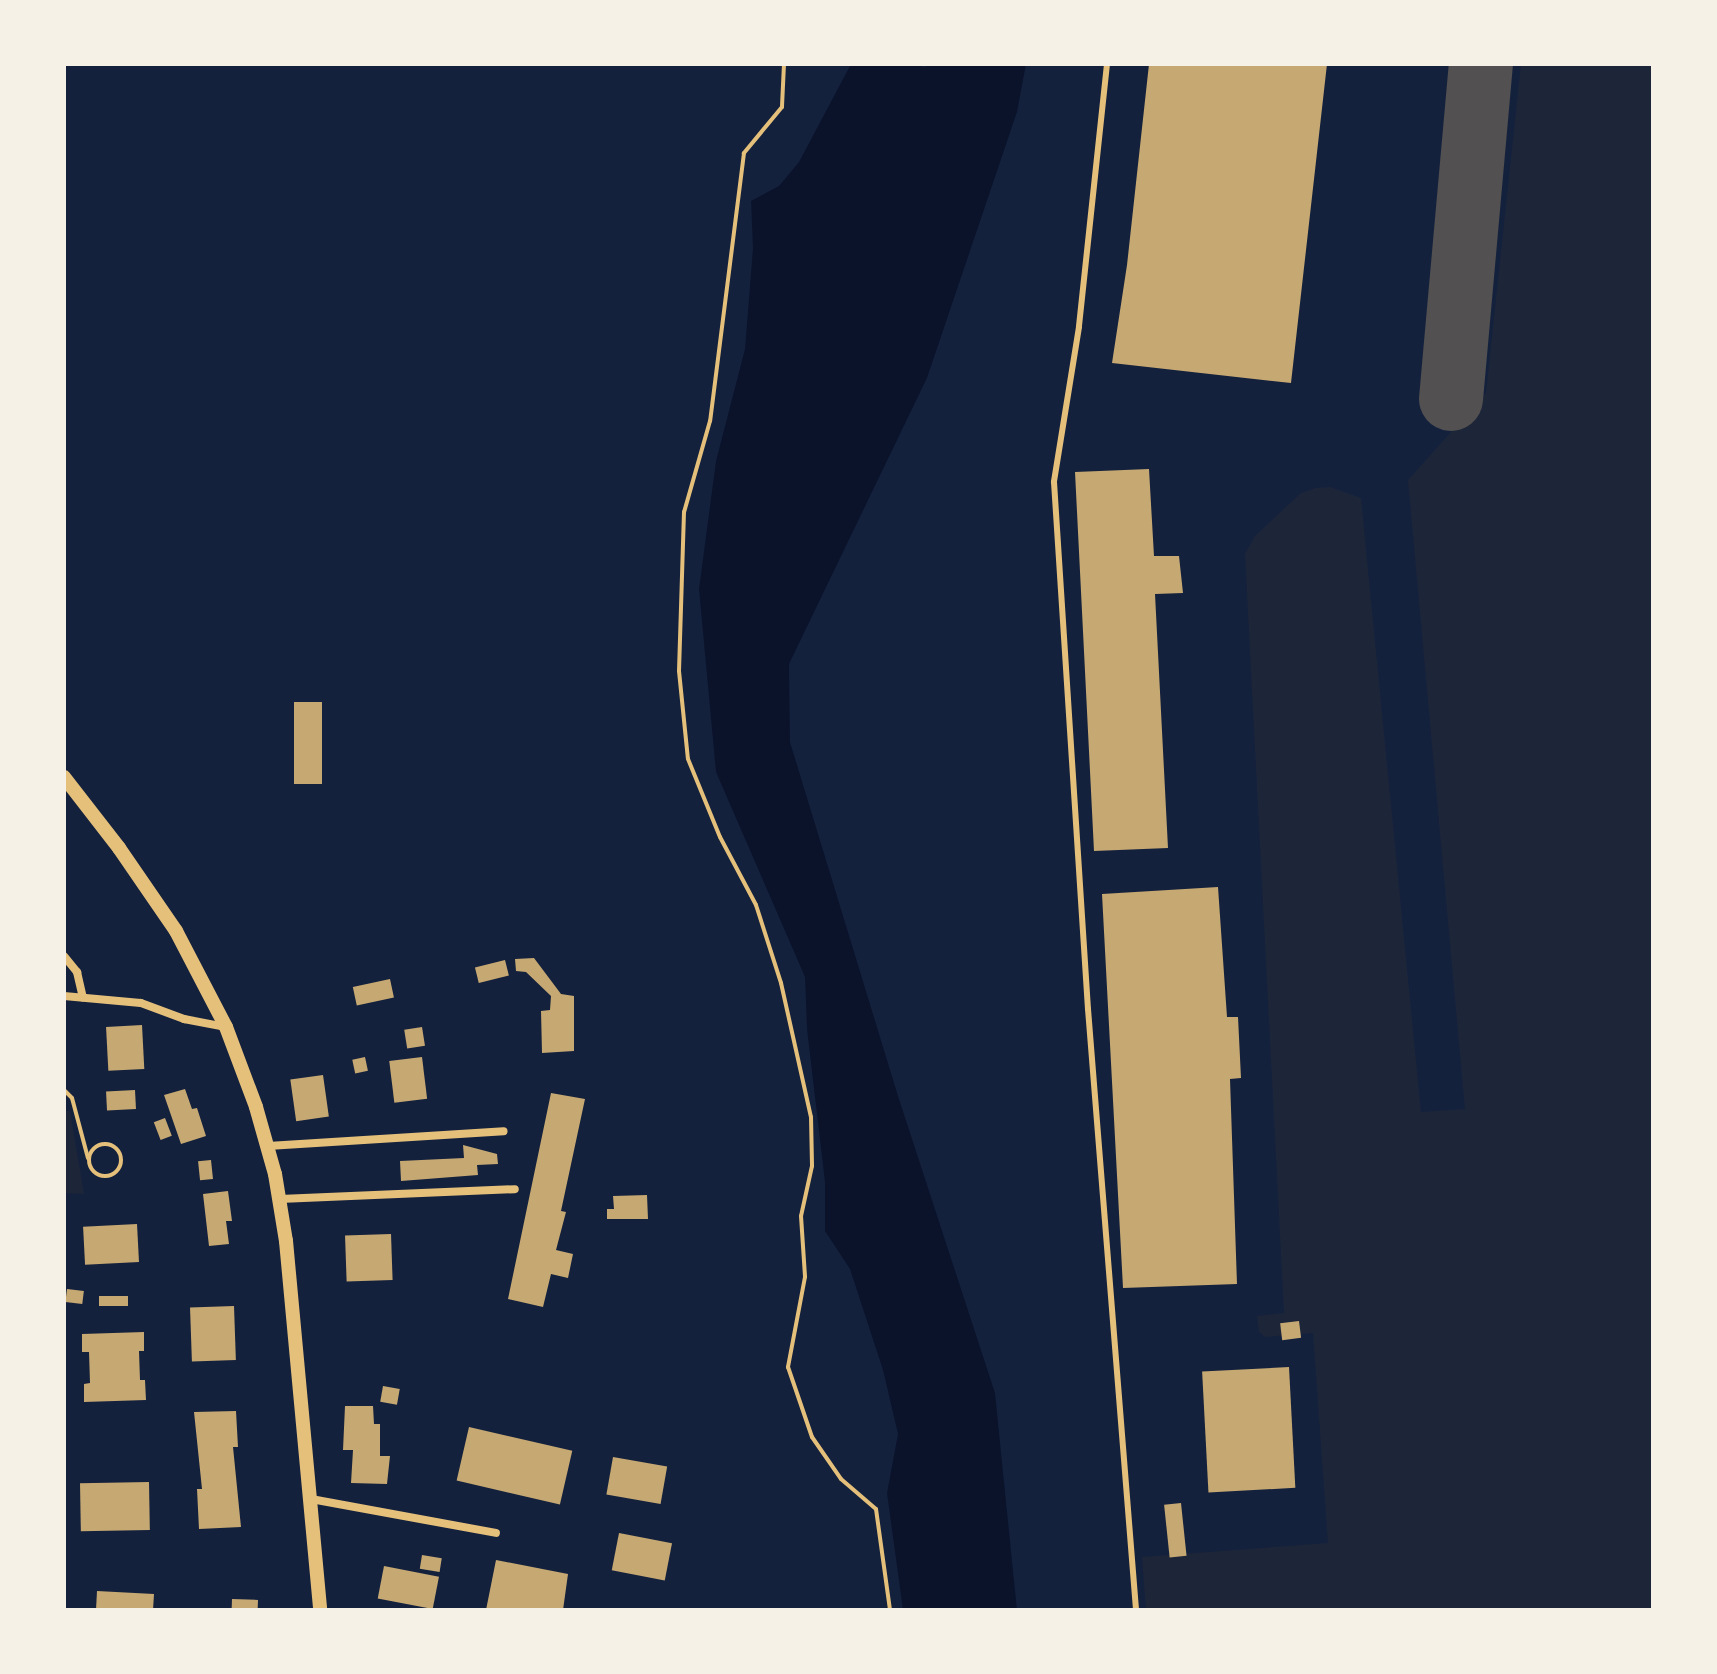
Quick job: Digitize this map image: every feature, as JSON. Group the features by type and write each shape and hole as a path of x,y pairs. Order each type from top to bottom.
{"street":[{"path":"64,777 176,931 226,1027 268,1146 280,1199 292,1291 320,1610"},
{"path":"64,956 77,972 83,997"},
{"path":"64,996 141,1003 184,1019 226,1027"},
{"path":"268,1146 504,1131"},
{"path":"280,1199 515,1189"},
{"path":"311,1499 496,1533"}],"lane":[{"path":"1107,64 1079,327 1054,482 1109,1295 1136,1610"}],"path":[{"path":"784,64 782,107 744,153 710,421 684,512 679,671 688,759 720,837 756,905 781,983 811,1117 812,1166 801,1216 805,1277 788,1367 812,1437 841,1479 876,1509 890,1610"},
{"path":"64,1090 72,1098 89,1163 99,1175 109,1175 117,1170 120,1155 113,1146 103,1144 93,1149 89,1163"}],"shaded area":[{"path":"851,64 912,64 925,67 927,64 1026,64 1017,112 927,378 789,664 790,742 898,1096 995,1393 1017,1610 903,1610 887,1493 898,1434 883,1370 850,1269 825,1231 825,1182 807,1029 805,977 716,772 699,589 716,461 745,349 753,248 751,201 779,186 799,162"},
{"path":"1521,64 1653,64 1653,1610 1146,1610 1142,1557 1328,1543 1313,1333 1265,1337 1259,1332 1257,1316 1284,1313 1245,554 1255,536 1301,493 1316,488 1330,487 1361,498 1421,1112 1465,1109 1408,480 1486,393"},
{"path":"64,1111 70,1111 84,1194 64,1193"}],"building":[{"path":"1149,64 1327,64 1291,383 1112,363 1127,265"},
{"path":"1149,469 1154,556 1179,556 1183,593 1155,594 1168,848 1094,851 1075,472"},
{"path":"294,702 322,702 322,784 294,784"},
{"path":"1218,887 1227,1017 1238,1017 1241,1078 1230,1079 1237,1284 1123,1288 1102,894"},
{"path":"534,958 561,994 574,996 574,1051 542,1053 541,1011 550,1010 551,996 526,972 516,971 515,959"},
{"path":"505,960 509,976 479,983 475,967"},
{"path":"390,979 394,998 357,1005 353,987"},
{"path":"142,1025 144,1069 108,1071 106,1027"},
{"path":"422,1027 425,1046 407,1049 404,1030"},
{"path":"365,1057 368,1071 355,1073 352,1060"},
{"path":"422,1057 427,1099 394,1103 389,1061"},
{"path":"323,1075 329,1117 296,1121 290,1080"},
{"path":"185,1089 192,1109 197,1108 206,1136 181,1144 164,1095"},
{"path":"135,1090 136,1109 107,1110 106,1092"},
{"path":"551,1093 585,1099 561,1211 566,1212 556,1250 573,1254 568,1278 551,1274 543,1307 508,1299"},
{"path":"165,1118 172,1136 161,1140 154,1122"},
{"path":"463,1145 497,1154 498,1164 477,1165 478,1175 401,1181 400,1161 464,1158"},
{"path":"211,1160 213,1179 200,1180 198,1161"},
{"path":"228,1191 232,1221 226,1221 229,1244 209,1246 203,1194"},
{"path":"647,1195 648,1219 607,1219 607,1209 614,1209 613,1196"},
{"path":"137,1224 139,1262 85,1265 83,1227"},
{"path":"391,1234 393,1280 347,1282 345,1236"},
{"path":"67,1289 84,1291 82,1304 65,1302"},
{"path":"99,1296 128,1296 128,1306 99,1306"},
{"path":"234,1306 236,1360 192,1362 190,1308"},
{"path":"1299,1321 1301,1338 1282,1340 1280,1323"},
{"path":"144,1332 144,1351 139,1351 140,1380 145,1380 146,1400 84,1402 84,1384 90,1383 89,1352 82,1352 82,1334"},
{"path":"1289,1367 1295,1488 1208,1492 1202,1372"},
{"path":"383,1386 400,1389 397,1405 380,1402"},
{"path":"345,1406 373,1406 374,1424 380,1424 380,1456 390,1456 387,1484 351,1483 353,1450 343,1450"},
{"path":"236,1411 238,1447 233,1447 241,1527 199,1529 197,1489 202,1489 194,1412"},
{"path":"469,1427 572,1451 560,1504 457,1481"},
{"path":"613,1457 667,1467 661,1504 606,1494"},
{"path":"149,1482 150,1530 81,1531 80,1483"},
{"path":"1181,1503 1187,1556 1170,1557 1164,1505"},
{"path":"619,1533 672,1543 665,1581 612,1570"},
{"path":"422,1555 442,1558 440,1572 420,1569"},
{"path":"496,1560 568,1574 563,1610 486,1610"},
{"path":"384,1566 439,1577 433,1609 378,1598"},
{"path":"97,1591 154,1594 153,1610 96,1610"},
{"path":"232,1599 258,1600 258,1610 232,1610"}],"taxiway":[{"path":"1451,399 1481,64"}]}
